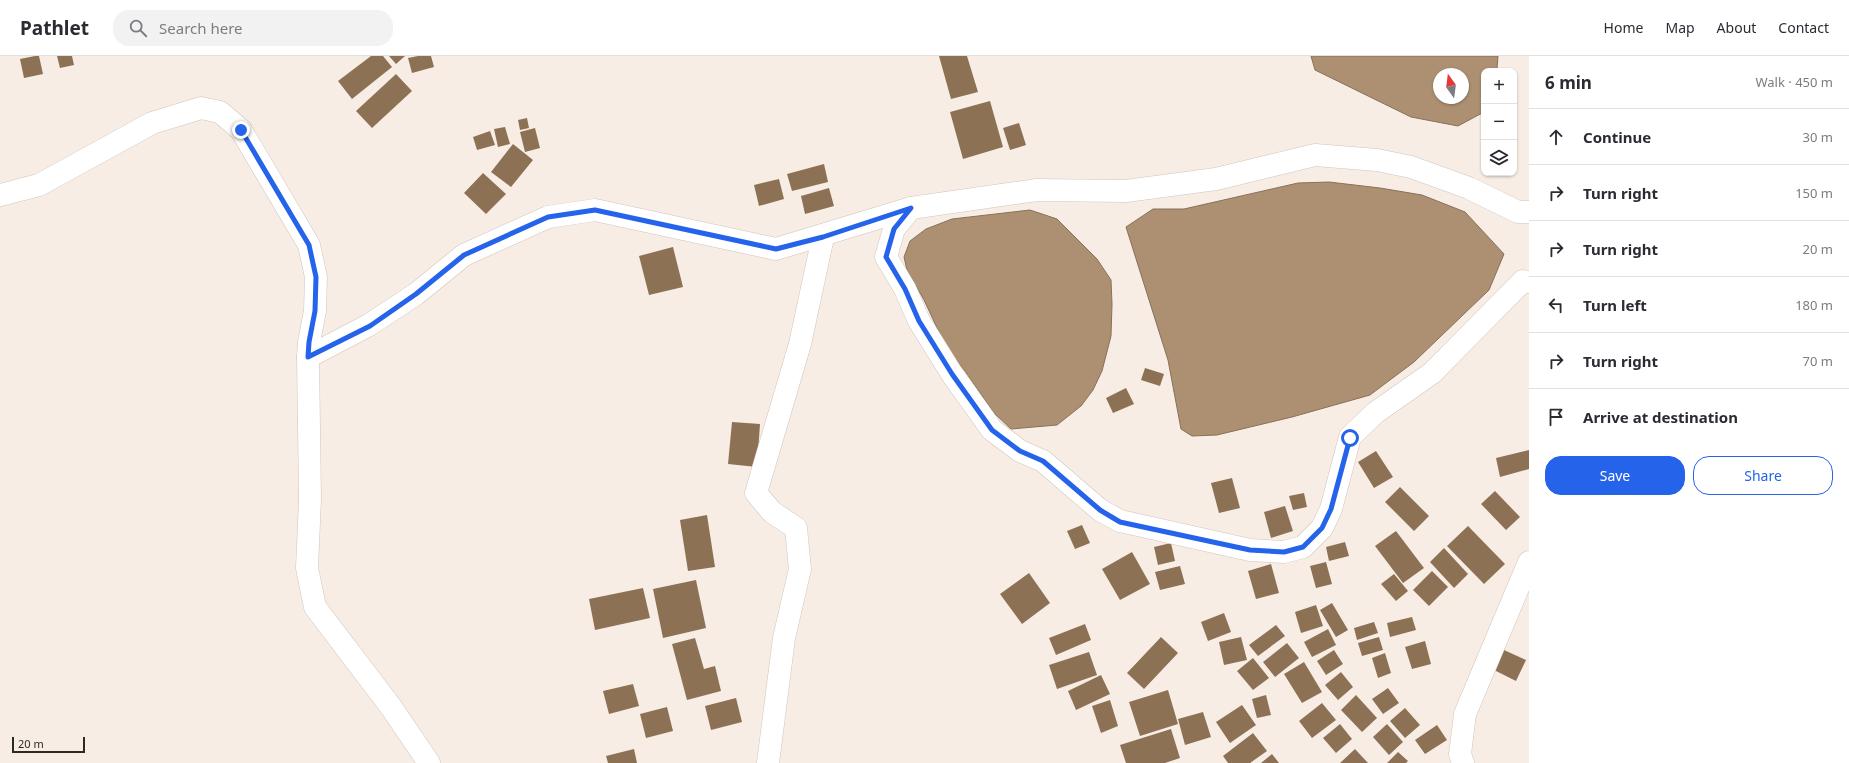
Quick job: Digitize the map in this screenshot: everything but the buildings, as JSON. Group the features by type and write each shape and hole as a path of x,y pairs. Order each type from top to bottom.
{"street":[{"path":"0,195 39,185 152,123 201,108 220,112 241,130 309,245 316,277 315,311 309,342 308,357 310,499 308,568 314,607 391,707 429,763"},
{"path":"308,357 370,326 416,294 464,255 548,217 595,210 776,249 823,237 911,208 1038,190 1126,191 1216,179 1315,155 1377,160 1411,167 1469,188 1518,212 1529,212"},
{"path":"911,208 894,229 886,257 905,289 919,321 952,374 992,430 1020,451 1043,461 1100,510 1120,522 1250,550 1284,552 1303,547 1322,528 1331,509 1350,438 1375,412 1432,373 1523,281 1529,282"},
{"path":"768,763 784,638 800,569 796,528 772,512 756,493 800,344 823,237"},
{"path":"1463,763 1460,754 1465,714 1529,562"}],"shaded area":[{"path":"1311,56 1498,56 1497,68 1481,68 1481,114 1458,126 1411,117 1315,70"},
{"path":"1329,182 1422,195 1465,212 1504,254 1489,290 1414,362 1370,395 1292,417 1217,435 1192,436 1181,429 1168,360 1126,227 1153,209 1184,209 1298,183"},
{"path":"1030,210 1057,219 1097,259 1111,280 1111,336 1102,371 1093,390 1081,406 1057,425 1011,429 994,413 965,371 946,347 924,300 907,270 904,257 910,241 926,229 952,219"}],"route":[{"path":"241,130 309,245 316,277 315,311 309,342 308,357 370,326 416,294 464,255 548,217 595,210 653,224 776,249 823,237 911,208 894,229 886,257 905,289 919,321 952,374 992,430 1020,451 1043,461 1100,510 1120,522 1250,550 1284,552 1303,547 1322,528 1331,509 1350,438"}]}
